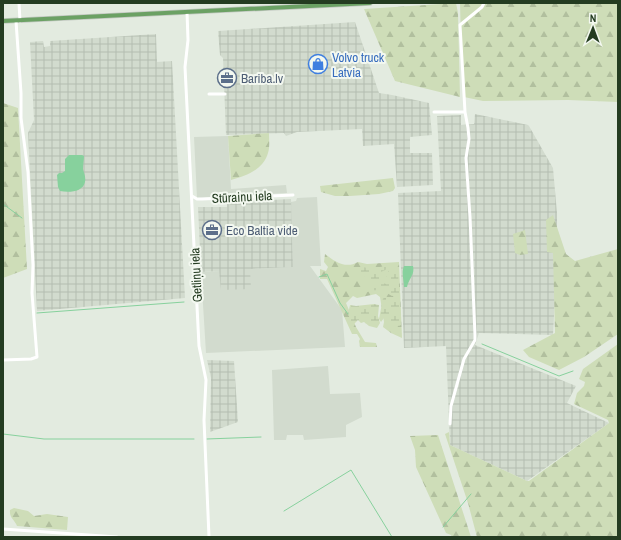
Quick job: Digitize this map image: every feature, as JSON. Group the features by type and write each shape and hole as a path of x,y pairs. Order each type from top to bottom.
{"main road":[{"path":"3,21 370,3"}],"street":[{"path":"3,360 32,359 37,357 32,299 28,172 22,118 18,21 19,3"},
{"path":"450,424 451,406 464,359 475,335 466,158 469,139 465,112 460,25 482,7 484,3"},
{"name":"Getliņu iela","path":"187,12 188,40 185,67 199,346 206,380 204,420 209,537"},
{"path":"209,94 225,94"},
{"path":"434,112 465,112"},
{"name":"Stūraiņu iela","path":"192,196 202,200 293,195"},
{"path":"3,529 117,537"}],"shaded area":[{"path":"355,22 379,93 429,103 432,135 410,137 410,153 432,153 433,185 397,187 394,144 363,146 362,129 297,132 286,136 284,133 226,135 223,58 220,55 218,31"},
{"path":"156,34 157,62 172,61 185,298 37,311 28,133 34,120 30,42 43,41 44,47 50,46 50,41"},
{"path":"475,114 528,125 553,168 557,213 557,258 553,335 479,333 475,345 576,386 567,403 609,423 527,481 450,445 446,346 404,348 398,193 441,191 437,116 461,115 461,125 474,124"},
{"path":"228,136 231,189 286,185 287,193 197,198 194,137"},
{"path":"69,155 84,156 83,169 85,182 79,190 71,192 60,191 58,187 57,175 65,171 65,159"},
{"path":"317,197 321,266 310,266 342,310 345,347 206,353 201,272 219,271 250,289 249,269 293,267 291,202 296,201 297,198"},
{"name":"Eco Baltia vide","path":"291,199 293,267 250,269 251,289 221,290 219,271 201,272 198,207 227,207 227,202"},
{"path":"404,266 413,266 413,274 407,287 404,287"},
{"path":"207,360 234,361 238,422 210,432 211,378"},
{"path":"328,366 330,394 360,393 362,417 346,425 346,437 304,440 303,435 287,435 286,440 274,440 272,370"}],"green space":[{"path":"456,3 458,13 460,97 395,81 364,9"},
{"path":"460,3 618,3 618,102 568,100 483,101 464,97 462,79"},
{"path":"3,103 18,108 27,269 3,278"},
{"path":"269,133 269,151 262,164 248,174 231,180 228,136"},
{"path":"393,178 395,188 393,191 379,194 335,196 321,192 320,186"},
{"path":"553,215 566,254 575,261 618,249 618,334 584,357 559,370 529,357 523,350 555,333 553,253 547,252 546,220"},
{"path":"525,230 528,254 520,255 515,253 513,234"},
{"path":"325,254 333,260 345,265 358,262 367,264 399,262 402,338 383,327 384,322 380,297 376,294 357,298 353,296 346,303 356,327 365,342 376,343 377,347 360,347 360,339 357,334 352,334 327,279 320,279 320,269 326,271 328,267 324,262"},
{"path":"390,265 389,268 381,272 381,282 386,284 387,273 394,265 399,268 398,283 394,283 390,280 392,284 399,285 401,325 397,325 394,329 391,327 389,319 384,318 381,322 379,319 383,298 386,298 386,302 389,302 390,299 394,300 396,297 395,295 392,296 383,291 377,290 367,292 366,288 372,284 372,281 356,272 352,267 356,271 360,271 363,267 371,269 376,268 376,270 380,270 380,267"},
{"path":"374,304 379,305 378,316 380,323 377,328 369,326 364,322 361,323 358,320 353,325 348,314 350,305 356,306"},
{"path":"618,344 618,537 477,537 468,503 445,434 449,432 450,445 529,481 609,423 608,420 574,404 577,393 584,386 585,382 579,379 583,369"},
{"path":"438,435 471,537 452,537 446,533 416,467 415,450 410,436"},
{"path":"14,508 28,511 34,516 47,514 68,517 67,530 17,526 10,513 10,510"}],"waterway":[{"path":"3,204 22,218"},
{"path":"319,277 327,274 340,303 348,314"},
{"path":"37,313 184,302"},
{"path":"482,344 559,376 573,371"},
{"path":"3,434 44,439 194,439"},
{"path":"207,439 261,437"},
{"path":"284,511 351,470 392,537"},
{"path":"443,527 471,494"}],"place":[{"name":"Volvo truck Latvia","path":"318,64"},
{"name":"Bariba.lv","path":"227,78"},
{"name":"Eco Baltia vide","path":"212,230"}]}
